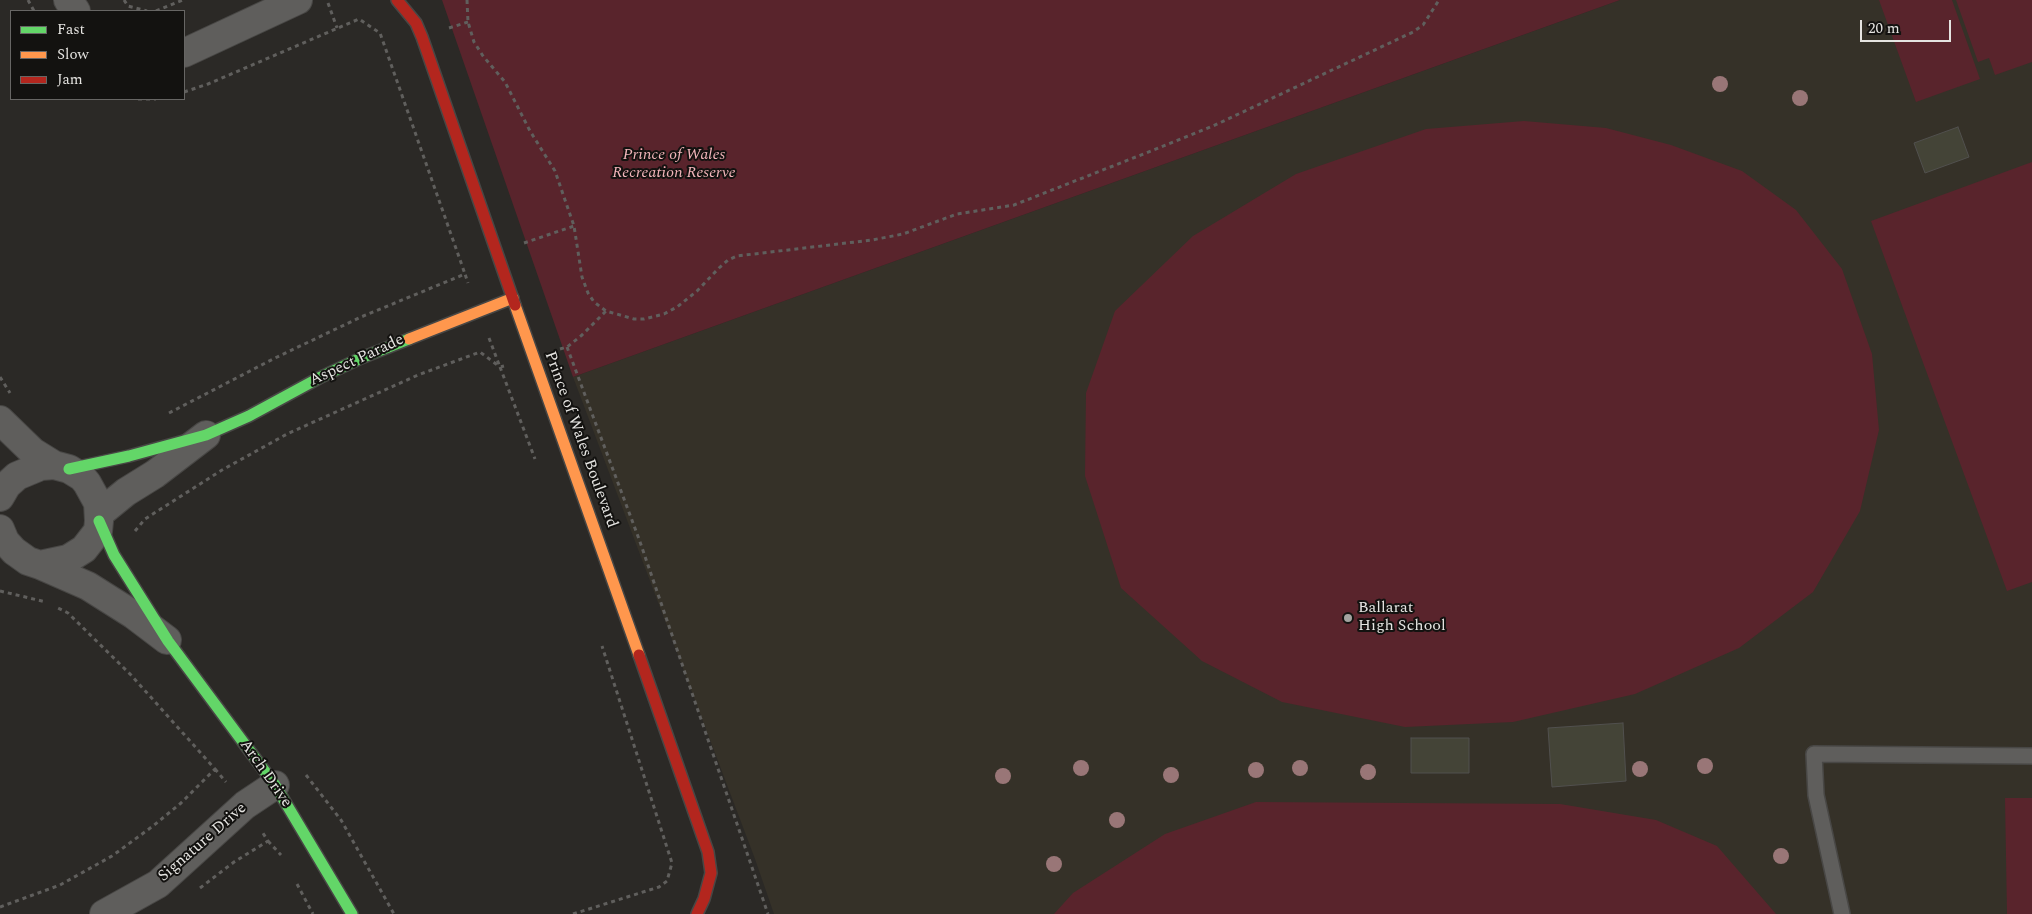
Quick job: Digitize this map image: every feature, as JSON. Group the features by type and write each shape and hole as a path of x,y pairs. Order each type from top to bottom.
{"street":[{"path":"185,53 298,0"},
{"name":"Prince of Wales Boulevard","path":"396,0 416,23 422,37 512,298 702,832 708,852 710,873 704,899 697,914"},
{"name":"Aspect Parade","path":"61,467 129,456 206,435 249,416 319,378 362,358 512,298"},
{"path":"0,420 33,452 82,477 92,490 98,503 99,518 98,531 84,549 68,559 34,563 0,563"},
{"name":"Aspect Parade","path":"99,518 126,492 155,474 206,435"},
{"path":"0,497 7,485 17,476 41,466 61,467"},
{"name":"Arch Drive","path":"99,518 114,555 168,641 276,784 352,914"},
{"path":"0,529 5,541 14,551 34,563"},
{"name":"Arch Drive","path":"34,563 75,579 134,615 168,641"},
{"name":"Signature Drive","path":"104,914 158,884 245,805 276,784"}],"lane":[{"path":"1842,914 1816,795 1814,754 2032,756"}],"path":[{"path":"124,0 128,6 142,10"},
{"path":"158,10 183,0"},
{"path":"327,0 337,28"},
{"path":"467,0 468,22 474,42 505,82 530,131 555,171 574,226 582,277 588,293 594,302 606,311 634,319 664,314 686,300 728,260 737,256 894,236 915,231 957,214 1014,205 1214,126 1414,32 1423,25 1439,0"},
{"path":"185,92 208,84 359,19 380,33 465,274 538,465"},
{"path":"527,242 574,226"},
{"path":"162,418 220,386 334,329 465,274"},
{"path":"606,311 566,347 639,539 768,914"},
{"path":"130,536 145,519 222,470 288,434 335,412 418,375 480,352 500,368"},
{"path":"0,377 12,396"},
{"path":"0,591 48,602"},
{"path":"0,906 60,885 112,856 174,809 215,769 131,675 68,613 54,606"},
{"path":"573,914 659,887 666,881 672,863 599,638"},
{"path":"304,773 342,820 394,914"},
{"path":"268,840 284,860"},
{"path":"297,883 313,914"}],"shaded area":[{"name":"Ballarat High School","path":"1620,0 2032,0 2032,914 774,914 573,377"}],"green space":[{"name":"Prince of Wales Recreation Reserve","path":"442,0 1620,0 573,377"},
{"path":"1879,0 1952,0 1980,79 1916,102"},
{"path":"1956,0 2032,0 2032,62 1995,75 1989,58 1978,62"},
{"path":"1524,121 1606,128 1671,145 1742,171 1796,210 1842,269 1872,354 1879,430 1860,511 1813,592 1739,648 1635,694 1513,722 1405,727 1282,702 1202,661 1121,588 1085,476 1086,393 1115,311 1193,236 1296,174 1426,129"},
{"path":"2032,162 2032,582 2007,591 1871,221"},
{"path":"2005,798 2032,798 2032,914 2007,914"},
{"path":"1256,802 1560,804 1656,820 1717,846 1776,914 1054,914 1073,893 1165,834"}],"building":[{"path":"1958,127 1969,157 1925,173 1914,143"},
{"path":"1623,723 1626,781 1552,787 1548,728"},
{"path":"1411,738 1469,738 1469,773 1411,773"}],"traffic: fast":[{"path":"69,469 129,456 206,435 249,416 319,378 361,358 409,339"},
{"path":"99,521 114,555 168,641 275,785 352,914"}],"traffic: slow":[{"path":"409,339 513,298"},
{"path":"515,305 639,655"}],"traffic: jam":[{"path":"397,0 416,23 422,37 515,305"},
{"path":"639,655 708,852 711,873 704,899 697,914"}],"place":[{"name":"Ballarat High School","path":"1348,618"}]}
